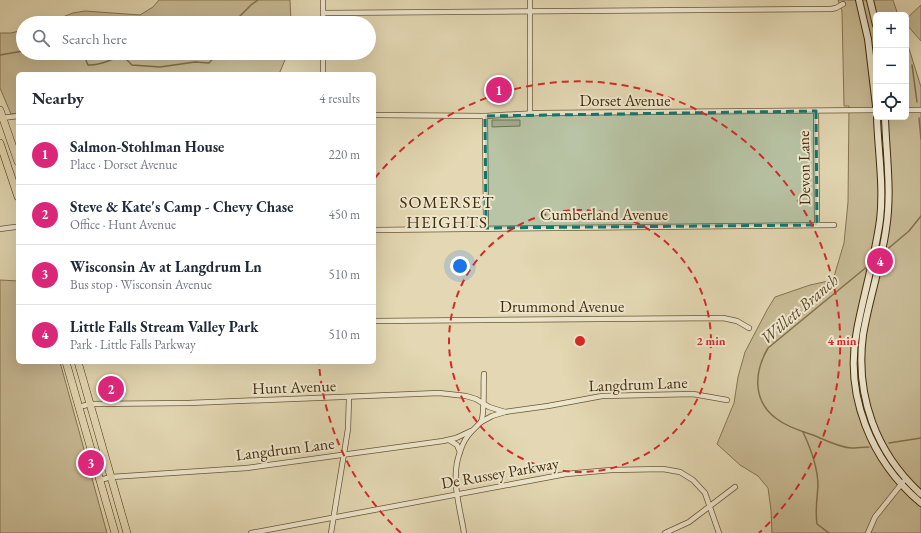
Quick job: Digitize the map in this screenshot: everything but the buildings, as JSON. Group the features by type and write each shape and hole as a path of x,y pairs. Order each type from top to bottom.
{"main road":[{"path":"859,0 868,39 873,84"},
{"path":"870,0 873,12"},
{"path":"1,116 16,157"},
{"path":"877,120 881,199 880,220 855,342 854,364 856,388 859,406 868,434 884,463 901,484 921,503"},
{"path":"885,120 889,198 888,216 861,351 863,389 872,425 880,443 889,458 921,494"},
{"path":"0,143 1,151 16,192"},
{"path":"67,364 115,533"},
{"path":"79,364 127,533"}],"street":[{"path":"323,0 323,13 831,9 843,4"},
{"path":"530,0 530,114"},
{"path":"323,60 323,72"},
{"name":"Dorset Avenue","path":"376,115 485,116 530,114 873,110"},
{"path":"909,110 921,110"},
{"name":"Devon Lane","path":"816,111 817,225"},
{"path":"1,116 16,116"},
{"path":"485,116 486,228"},
{"name":"Cumberland Avenue","path":"376,230 834,225"},
{"path":"0,230 15,227"},
{"name":"Drummond Avenue","path":"376,321 723,318 737,321 749,328"},
{"path":"464,533 455,474 460,452 471,432 481,422 483,414 484,374"},
{"name":"Hunt Avenue","path":"79,406 90,404 197,403 349,398 439,393 466,396 505,412"},
{"name":"Langdrum Lane","path":"481,422 492,416 505,412 602,396 693,394 728,400"},
{"path":"331,533 345,454 349,421 349,398"},
{"name":"Langdrum Lane","path":"100,480 111,477 247,468 449,440 471,432"},
{"path":"449,440 457,445 460,452"},
{"name":"De Russey Parkway","path":"251,533 588,471 663,469 680,472 693,480 705,493 719,533"},
{"path":"868,533 875,517 906,478"},
{"path":"665,533 689,522 735,487"}],"highlighted area":[{"path":"816,111 817,225 486,228 485,116"}],"shaded area":[{"path":"159,0 290,0 291,16 65,16 85,11 140,15 153,7"},
{"path":"838,0 893,0 897,12 873,12 873,120 909,120 909,49 921,87 921,533 772,533 768,488 758,476 740,465 717,444 734,403 738,377 745,352 775,297 810,285 833,280 844,243 848,202 849,106 844,106 842,11"},
{"path":"921,5 921,41 909,27 909,16"},
{"path":"16,32 16,60 285,60 280,72 16,72 16,114 11,114 0,88 0,33"},
{"path":"492,120 520,120 520,126 492,127"},
{"path":"0,280 16,281 16,364 61,364 107,533 0,533"}],"waterway":[{"path":"240,16 258,0"},
{"path":"0,55 16,52"},
{"path":"86,60 88,65 110,60"},
{"path":"127,60 132,65 160,67 195,62 209,63 212,60"},
{"name":"Willett Branch","path":"912,65 917,102"},
{"name":"Willett Branch","path":"919,118 921,139"},
{"name":"Willett Branch","path":"884,252 909,231 921,216"},
{"name":"Willett Branch","path":"869,265 768,348 763,357 758,376 759,395 763,404 777,419 794,428 841,446 851,448 869,447"},
{"path":"803,432 817,472 817,524 829,533"},
{"name":"Willett Branch","path":"889,443 921,438"}],"place":[{"name":"Salmon-Stohlman House","path":"499,90"},
{"name":"Little Falls Stream Valley Park","path":"880,261"},
{"name":"Steve & Kate's Camp - Chevy Chase","path":"111,389"},
{"name":"Wisconsin Av at Langdrum Ln","path":"91,463"}],"district":[{"name":"SOMERSET HEIGHTS","path":"447,212"}]}
